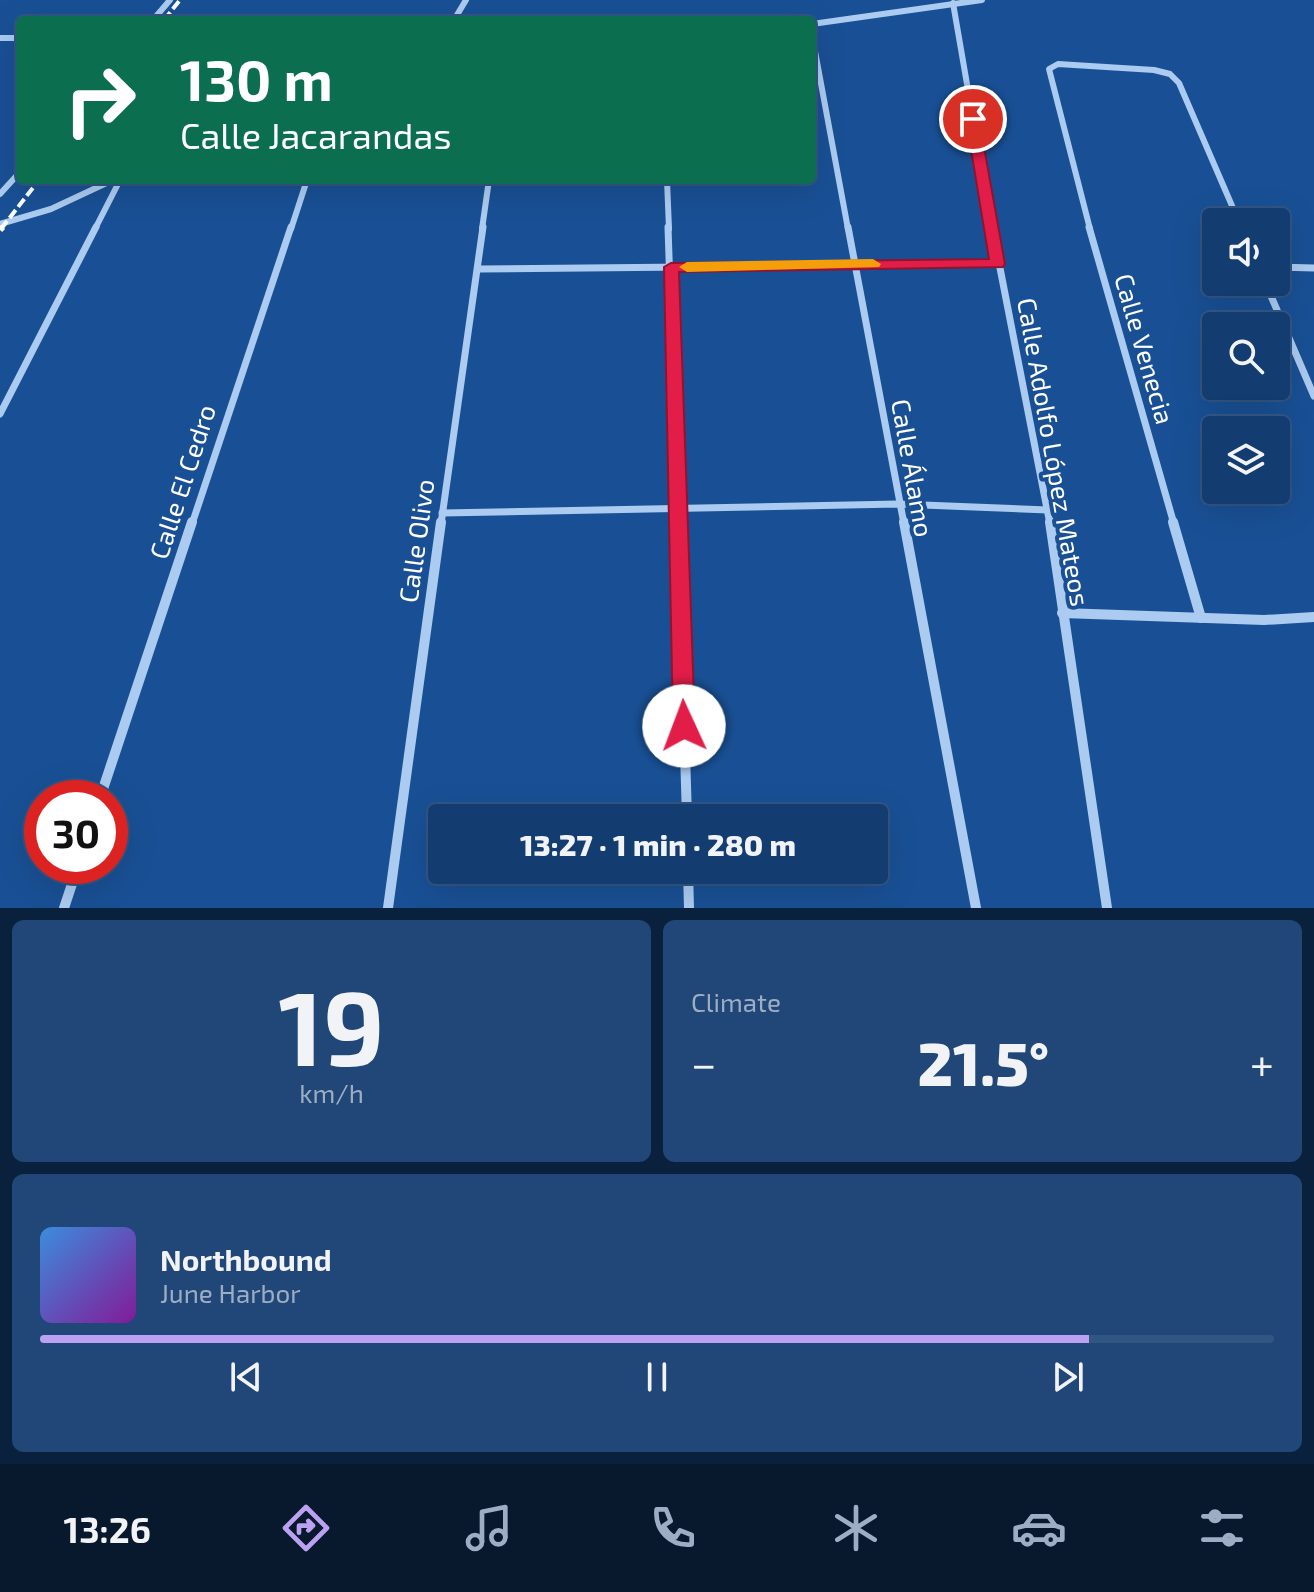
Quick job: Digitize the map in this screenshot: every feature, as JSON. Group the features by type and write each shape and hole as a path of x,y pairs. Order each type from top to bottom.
{"street":[{"path":"156,16 170,0"},
{"path":"816,23 982,0"},
{"name":"Calle Adolfo López Mateos","path":"953,3 998,264 1048,510 1107,908"},
{"name":"Calle Álamo","path":"816,57 976,908"},
{"name":"Calle Venecia","path":"1201,618 1098,262 1049,69 1058,64 1154,70 1170,74 1179,83 1233,208"},
{"path":"0,194 16,176"},
{"path":"0,224 51,209 104,184"},
{"path":"0,414 118,184"},
{"name":"Calle El Cedro","path":"106,780 306,184"},
{"name":"Calle Olivo","path":"388,908 489,184"},
{"path":"667,184 687,804"},
{"path":"479,269 998,264"},
{"path":"1290,267 1314,268"},
{"path":"1271,296 1314,396"},
{"path":"442,513 898,504 1048,510"},
{"path":"1062,613 1264,620 1314,617"},
{"path":"64,908 72,884"},
{"path":"688,884 689,908"}],"railway":[{"path":"167,16 180,0"},
{"path":"1,229 36,184"}],"slow traffic":[{"path":"687,267 873,264"}],"route":[{"path":"684,726 671,267 998,264 973,119"}]}
